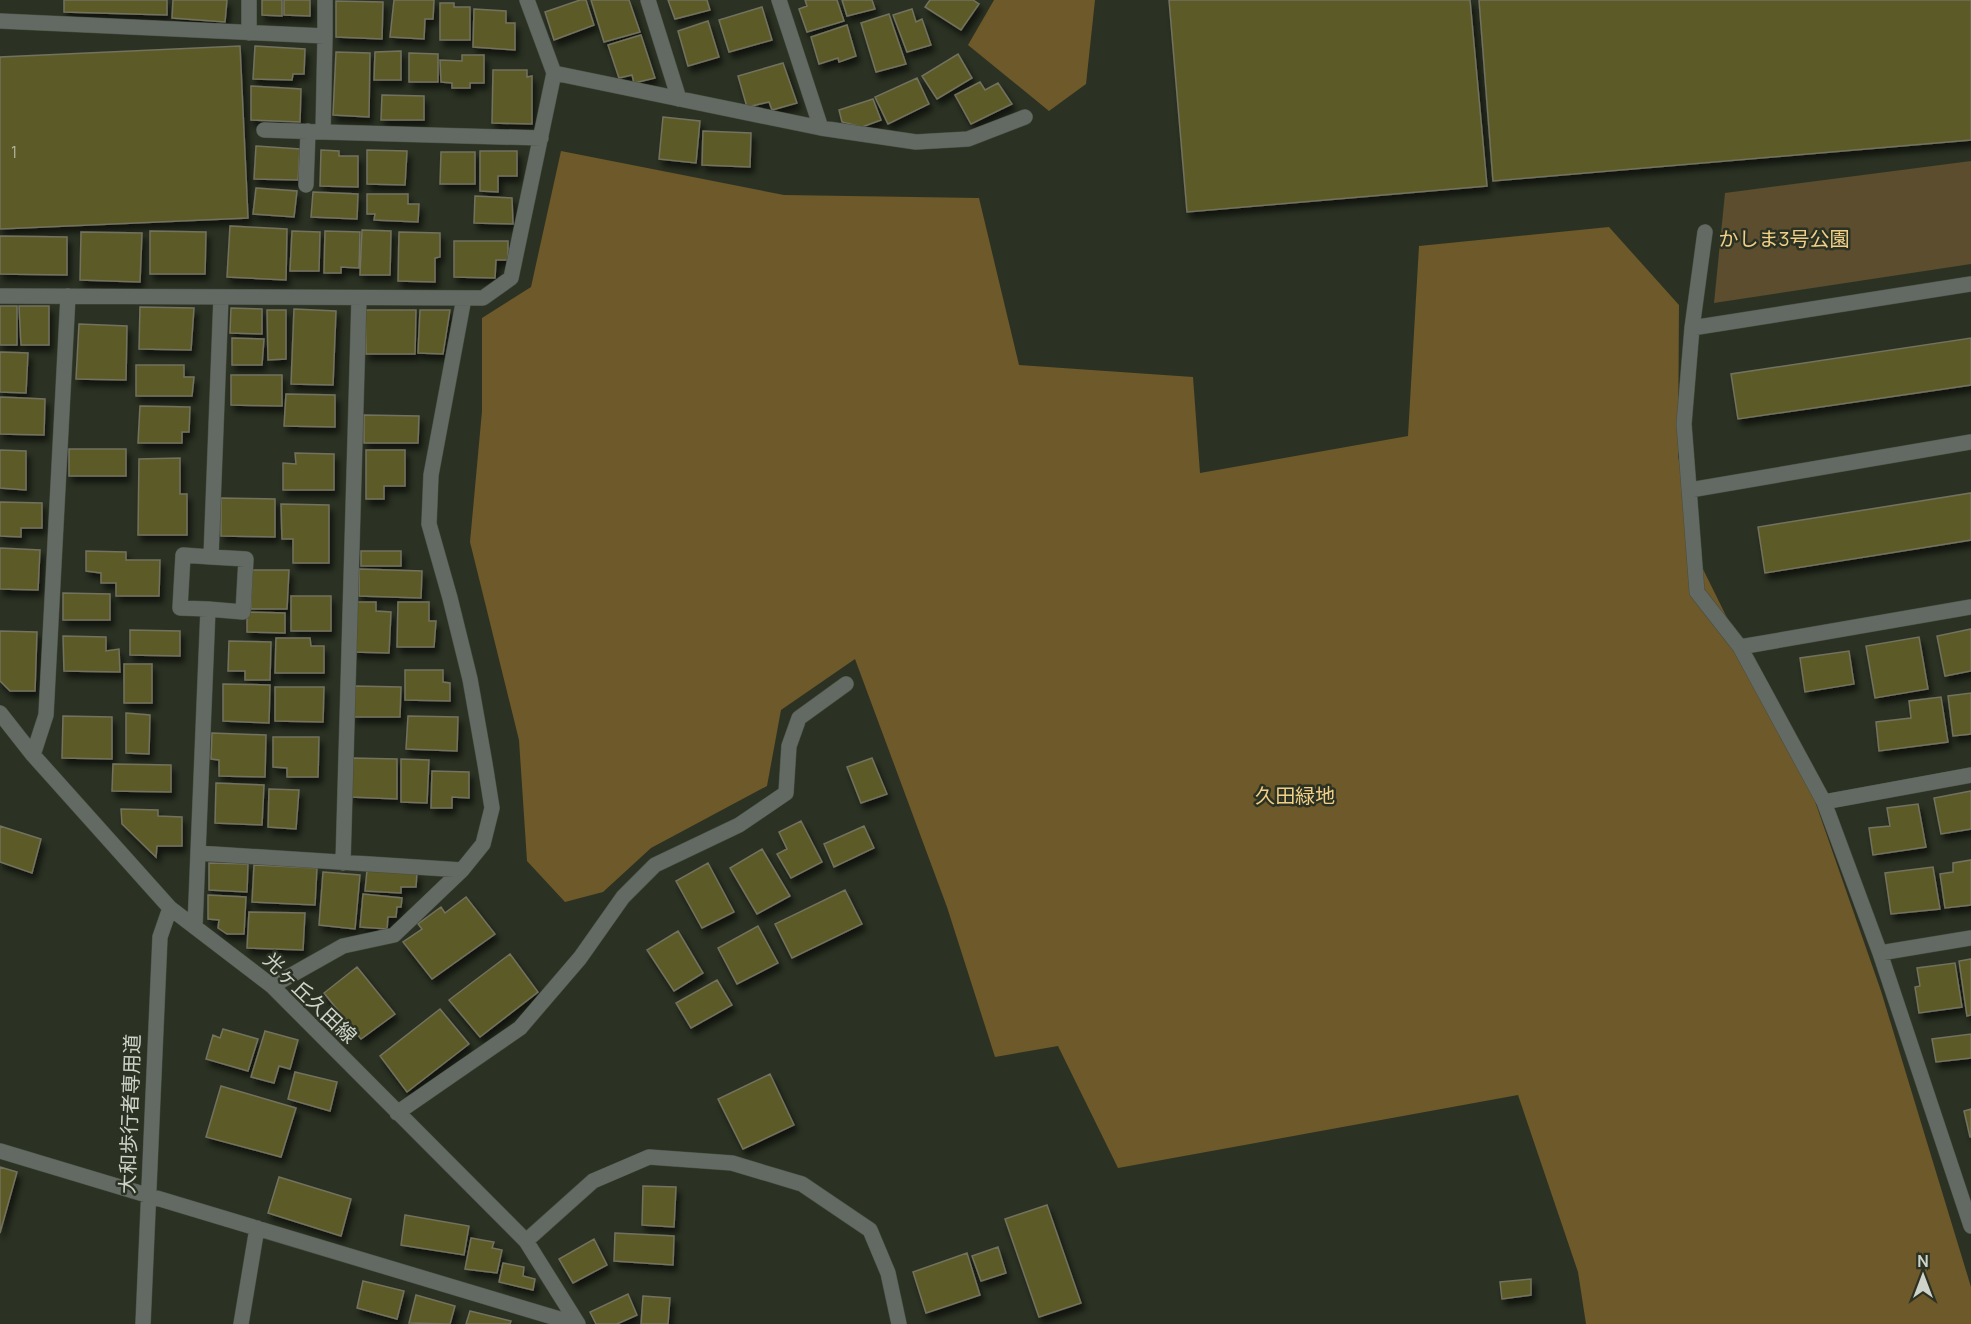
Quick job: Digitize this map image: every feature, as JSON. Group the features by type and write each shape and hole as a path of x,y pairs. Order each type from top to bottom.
{"street":[{"path":"249,0 249,33"},
{"path":"306,184 316,131 325,36 325,0"},
{"path":"0,296 483,298 512,278 554,73 527,0"},
{"path":"648,0 679,99"},
{"path":"779,0 821,128"},
{"path":"0,21 325,36"},
{"path":"554,73 821,128 916,142 968,139 1024,117"},
{"path":"264,129 541,138"},
{"path":"1705,232 1692,328 1684,424 1697,592 1740,647 1824,802 1880,953 1971,1226"},
{"path":"1692,328 1971,284"},
{"path":"33,755 46,715 68,296"},
{"path":"211,557 221,297"},
{"path":"343,863 359,298"},
{"path":"272,986 343,946 394,935 462,870 483,844 492,808 470,679 429,524 431,476 464,298"},
{"path":"1690,490 1971,442"},
{"path":"183,555 211,557 246,559 243,612 180,608 183,555"},
{"path":"1740,647 1971,607"},
{"path":"195,927 208,609"},
{"path":"397,1113 520,1028 580,958 623,897 655,865 739,825 786,793 789,746 800,718 846,684"},
{"name":"光ヶ丘久田線","path":"0,713 33,755 170,908 272,986 526,1241 577,1324"},
{"path":"1824,802 1971,776"},
{"path":"198,854 462,870"},
{"name":"大和歩行者専用道","path":"143,1324 160,937 170,908"},
{"path":"1880,953 1971,938"},
{"path":"0,1151 577,1324"},
{"path":"526,1241 593,1181 649,1157 732,1163 802,1184 870,1230 888,1273 899,1324"},
{"path":"240,1324 256,1228"}],"green space":[{"path":"994,0 1095,0 1086,84 1049,111 968,45"},
{"name":"久田緑地","path":"561,151 784,195 979,198 1019,365 1193,377 1200,473 1408,436 1419,246 1609,227 1679,305 1678,456 1700,563 1809,784 1881,991 1971,1287 1971,1324 1586,1324 1578,1272 1518,1095 1118,1168 1058,1046 995,1057 947,907 855,659 781,710 767,786 651,848 603,892 565,902 527,861 519,740 470,542 482,411 482,318 531,287"},
{"name":"かしま3号公園","path":"1971,161 1971,264 1714,303 1725,193"}],"building":[{"path":"64,0 167,0 167,15 64,12"},
{"path":"173,0 227,0 225,22 172,18"},
{"path":"262,0 282,0 282,16 262,15"},
{"path":"284,0 310,0 310,16 284,15"},
{"path":"394,0 434,0 433,19 425,19 424,39 390,37"},
{"path":"586,0 594,25 554,40 545,12"},
{"path":"591,0 629,0 640,32 604,42"},
{"path":"668,0 707,0 710,10 675,19"},
{"path":"805,0 837,0 844,21 807,32 799,9 807,6"},
{"path":"842,0 872,0 875,9 847,16"},
{"path":"930,0 973,0 979,4 961,30 925,7"},
{"path":"1169,0 1470,0 1487,186 1187,212"},
{"path":"1479,0 1971,0 1971,140 1493,181"},
{"path":"336,1 383,2 382,39 336,37"},
{"path":"440,3 454,3 454,7 470,7 470,40 440,40"},
{"path":"762,7 772,40 729,52 719,20"},
{"path":"474,9 506,11 506,23 515,23 515,50 473,47"},
{"path":"912,9 916,22 922,19 931,45 907,52 893,15"},
{"path":"889,14 906,64 876,72 861,23"},
{"path":"708,21 719,57 688,66 678,31"},
{"path":"847,25 856,56 839,62 838,58 819,64 811,37"},
{"path":"641,35 655,78 634,83 632,75 619,78 608,45"},
{"path":"240,46 248,218 0,229 0,57"},
{"path":"255,46 305,49 304,74 293,74 292,80 253,79"},
{"path":"401,51 401,80 374,80 375,52"},
{"path":"336,52 370,53 369,117 333,115"},
{"path":"409,53 438,54 438,82 409,82"},
{"path":"958,54 972,78 937,99 922,76"},
{"path":"462,55 484,55 484,83 470,83 470,88 452,88 452,83 441,82 440,60 462,61"},
{"path":"783,63 797,103 772,110 769,102 747,107 738,76"},
{"path":"493,70 527,70 527,77 532,76 532,124 492,123"},
{"path":"917,78 929,104 888,124 875,97"},
{"path":"980,82 985,90 998,83 1012,104 971,124 955,95"},
{"path":"251,86 301,89 300,122 251,120"},
{"path":"382,95 424,96 424,120 381,120"},
{"path":"873,99 881,120 862,127 842,122 839,110"},
{"path":"663,117 700,121 696,163 659,159"},
{"path":"703,131 751,133 750,167 702,165"},
{"path":"256,146 300,149 298,180 254,179"},
{"path":"321,150 339,151 339,156 358,156 358,187 320,186"},
{"path":"367,150 407,151 405,185 367,184"},
{"path":"480,151 517,151 517,176 498,176 498,192 480,191"},
{"path":"441,152 475,152 475,184 440,184"},
{"path":"256,188 297,191 294,217 253,214"},
{"path":"313,192 358,194 357,219 311,217"},
{"path":"367,194 408,194 408,204 419,204 418,222 374,220 375,214 367,214"},
{"path":"475,196 512,198 513,224 474,223"},
{"path":"230,226 287,229 286,280 227,277"},
{"path":"362,230 391,231 390,275 360,275"},
{"path":"150,231 206,232 205,274 150,274"},
{"path":"292,231 320,232 319,271 290,271"},
{"path":"325,231 360,232 359,268 341,267 341,273 324,273"},
{"path":"81,232 142,233 140,282 80,280"},
{"path":"399,232 440,233 440,257 435,258 435,282 398,281"},
{"path":"0,236 67,237 67,275 0,274"},
{"path":"454,241 508,241 508,260 496,260 495,278 454,277"},
{"path":"0,306 17,306 17,345 0,345"},
{"path":"19,306 49,306 49,345 21,345"},
{"path":"140,307 194,308 191,350 139,349"},
{"path":"231,308 262,309 262,334 230,333"},
{"path":"294,309 336,311 333,385 291,384"},
{"path":"267,310 286,310 286,359 268,360"},
{"path":"365,310 416,310 415,354 366,354"},
{"path":"420,310 450,310 443,354 418,353"},
{"path":"79,324 127,326 126,380 76,379"},
{"path":"232,338 264,339 262,365 232,365"},
{"path":"1971,338 1971,385 1738,419 1731,374"},
{"path":"0,352 28,353 26,393 0,392"},
{"path":"136,365 184,365 184,377 194,377 192,396 136,396"},
{"path":"231,375 282,375 282,406 231,405"},
{"path":"286,394 335,395 335,427 284,426"},
{"path":"0,397 45,399 44,435 0,434"},
{"path":"140,406 190,407 189,432 182,432 182,443 138,443"},
{"path":"364,415 419,416 418,443 364,443"},
{"path":"69,449 126,449 126,476 69,476"},
{"path":"0,450 26,451 26,490 0,488"},
{"path":"366,450 405,450 405,486 384,486 384,499 366,499"},
{"path":"295,453 334,454 334,490 283,490 283,463 296,464"},
{"path":"180,458 180,494 187,494 187,535 138,535 139,459"},
{"path":"1971,493 1971,540 1765,573 1758,527"},
{"path":"221,498 275,499 275,537 221,536"},
{"path":"0,502 42,503 42,528 21,528 21,537 0,536"},
{"path":"281,504 329,505 329,563 293,563 293,539 282,539"},
{"path":"0,548 40,550 38,590 0,589"},
{"path":"86,551 126,552 126,560 160,560 159,596 116,596 116,583 101,583 101,573 86,571"},
{"path":"361,551 401,551 401,566 361,566"},
{"path":"359,569 422,571 421,598 359,596"},
{"path":"252,570 289,570 287,609 251,609"},
{"path":"63,593 110,594 110,620 63,620"},
{"path":"291,596 331,596 331,631 291,631"},
{"path":"356,602 376,602 376,611 391,612 389,653 354,652"},
{"path":"398,602 429,602 429,621 436,621 434,647 397,647"},
{"path":"247,612 285,613 285,633 247,632"},
{"path":"1971,629 1971,671 1945,676 1937,636"},
{"path":"130,630 180,631 180,656 130,655"},
{"path":"0,631 37,632 35,691 10,691 0,681"},
{"path":"63,636 106,637 106,651 119,649 120,672 64,671"},
{"path":"1919,637 1928,689 1875,698 1866,646"},
{"path":"276,638 310,638 311,646 324,646 324,673 275,673"},
{"path":"229,641 271,642 270,680 245,680 245,671 228,671"},
{"path":"1849,651 1854,684 1805,692 1800,658"},
{"path":"124,664 152,664 152,703 124,703"},
{"path":"405,670 443,670 443,682 450,683 450,701 405,700"},
{"path":"223,684 270,685 269,723 223,721"},
{"path":"354,686 401,687 400,717 353,717"},
{"path":"275,687 324,687 323,722 275,721"},
{"path":"1971,693 1971,734 1953,736 1948,696"},
{"path":"1941,697 1948,742 1879,751 1876,722 1911,718 1909,701"},
{"path":"126,713 150,715 149,754 126,753"},
{"path":"63,716 112,717 112,759 62,758"},
{"path":"408,716 458,717 457,751 406,749"},
{"path":"212,733 266,735 265,777 219,776 219,760 211,759"},
{"path":"273,737 319,737 318,777 287,777 287,768 273,767"},
{"path":"352,758 397,759 397,799 351,797"},
{"path":"872,758 887,794 861,803 847,767"},
{"path":"401,759 429,760 427,803 401,802"},
{"path":"113,764 171,765 171,792 112,791"},
{"path":"432,771 469,772 469,798 452,797 452,808 431,808"},
{"path":"216,783 264,785 262,825 215,823"},
{"path":"269,789 299,790 296,829 268,827"},
{"path":"1971,791 1971,829 1941,834 1934,798"},
{"path":"1918,804 1926,847 1873,855 1869,828 1890,826 1887,808"},
{"path":"121,809 158,810 158,816 182,817 182,846 157,846 156,857 122,824"},
{"path":"801,821 822,862 791,878 777,854 787,849 779,832"},
{"path":"0,826 41,839 32,873 0,862"},
{"path":"864,826 874,848 834,867 824,844"},
{"path":"762,849 790,896 757,914 730,868"},
{"path":"1971,860 1971,905 1945,908 1940,874 1953,872 1953,863"},
{"path":"209,863 248,864 247,892 209,890"},
{"path":"708,863 734,912 702,928 676,881"},
{"path":"254,865 317,868 315,905 252,902"},
{"path":"1933,867 1940,909 1891,914 1885,873"},
{"path":"367,870 417,873 416,887 401,887 401,893 365,891"},
{"path":"323,872 360,875 355,929 319,925"},
{"path":"845,890 862,924 792,958 775,924"},
{"path":"363,894 402,898 401,907 397,907 396,917 388,917 387,929 360,927"},
{"path":"208,895 246,897 244,934 227,934 218,928 219,920 208,919"},
{"path":"466,897 495,934 432,979 403,942 422,929 418,924 441,907 445,913"},
{"path":"249,912 305,913 303,950 247,948"},
{"path":"758,926 778,963 737,984 718,948"},
{"path":"678,931 703,973 674,991 647,950"},
{"path":"510,954 538,992 480,1037 449,1000"},
{"path":"1971,959 1971,1015 1967,1016 1959,961"},
{"path":"1955,963 1962,1007 1919,1013 1915,987 1920,986 1917,968"},
{"path":"357,967 395,1014 361,1039 324,993"},
{"path":"717,980 732,1005 691,1028 676,1003"},
{"path":"440,1009 469,1044 407,1092 380,1056"},
{"path":"223,1029 258,1039 248,1071 206,1059 213,1035 220,1038"},
{"path":"265,1031 298,1040 290,1069 279,1066 274,1083 251,1077"},
{"path":"1971,1034 1971,1058 1936,1062 1932,1039"},
{"path":"295,1072 337,1082 330,1111 288,1099"},
{"path":"770,1074 794,1125 743,1149 718,1099"},
{"path":"221,1086 296,1108 281,1157 206,1137"},
{"path":"1971,1109 1971,1137 1970,1137 1964,1111"},
{"path":"0,1167 17,1172 0,1233"},
{"path":"279,1177 351,1199 341,1236 268,1213"},
{"path":"643,1186 676,1187 674,1227 642,1225"},
{"path":"1047,1205 1081,1303 1039,1317 1005,1219"},
{"path":"405,1215 469,1226 464,1255 401,1245"},
{"path":"615,1233 674,1236 673,1265 614,1261"},
{"path":"471,1238 494,1242 492,1248 502,1250 497,1273 465,1269"},
{"path":"594,1239 607,1265 573,1283 559,1259"},
{"path":"998,1247 1006,1273 981,1281 972,1256"},
{"path":"967,1253 980,1295 926,1313 913,1272"},
{"path":"503,1263 524,1267 523,1276 535,1279 533,1290 499,1282"},
{"path":"1531,1279 1531,1295 1502,1299 1500,1282"},
{"path":"363,1281 404,1291 397,1319 357,1308"},
{"path":"628,1294 637,1315 617,1324 596,1324 590,1312"},
{"path":"416,1295 455,1306 450,1324 409,1323"},
{"path":"643,1296 670,1298 668,1324 641,1324"},
{"path":"470,1311 511,1321 510,1324 466,1324"}]}
